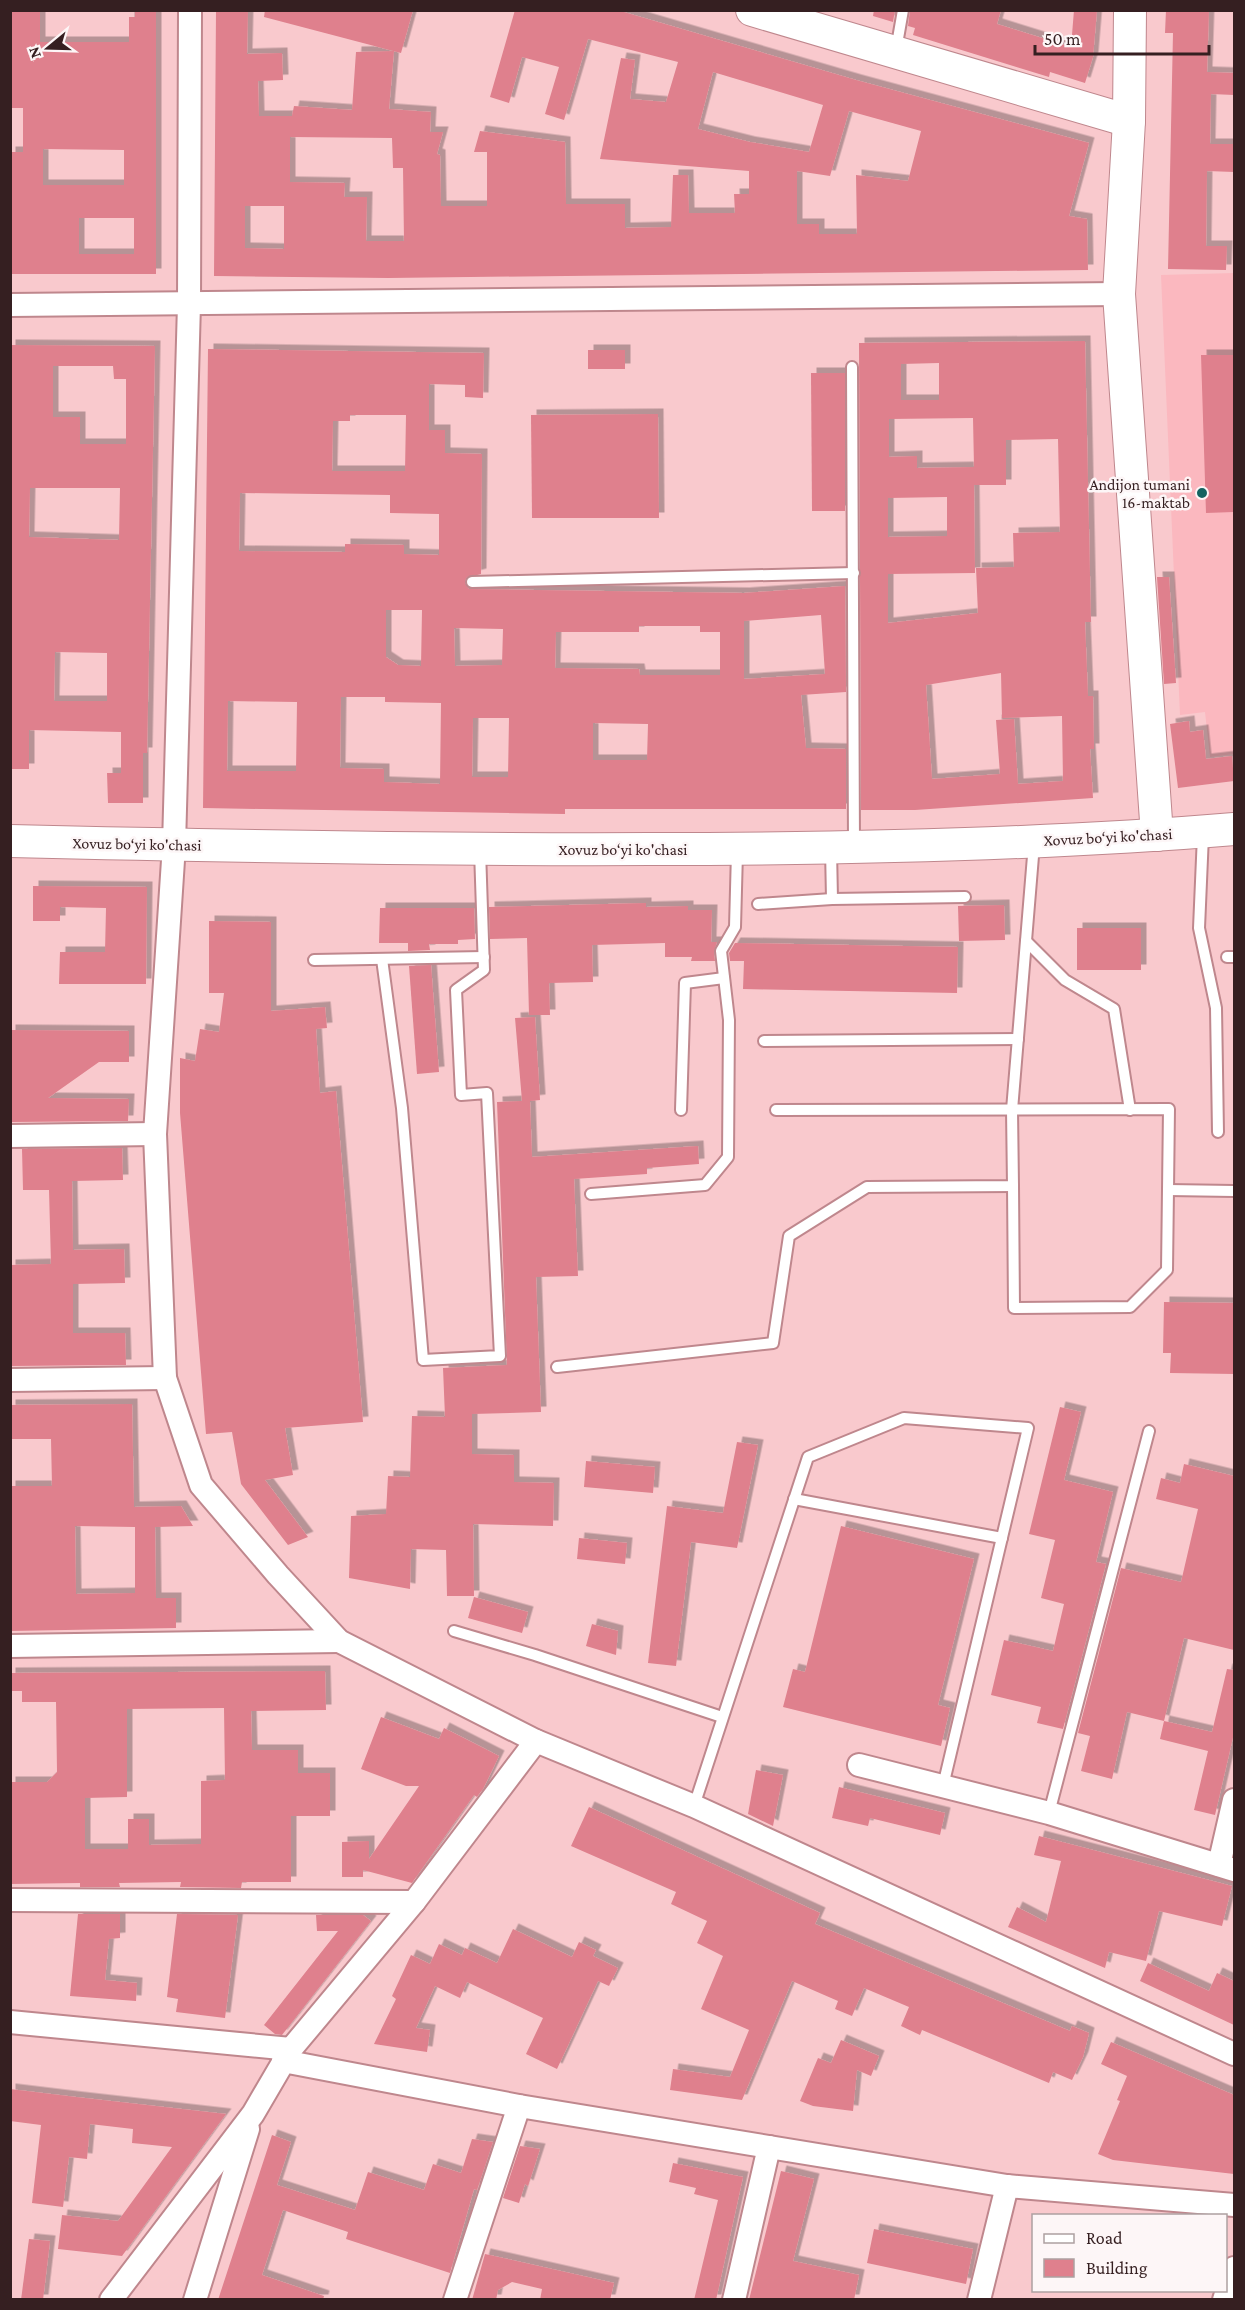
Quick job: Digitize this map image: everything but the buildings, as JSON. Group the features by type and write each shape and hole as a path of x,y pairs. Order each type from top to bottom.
{"street":[{"path":"190,10 189,304 174,845 155,1134 165,1378 201,1485 278,1575 339,1641 536,1741 694,1806 1234,2054"},
{"path":"752,10 1129,121"},
{"path":"1130,10 1129,121 1119,294 1157,835"},
{"path":"10,305 1119,294"},
{"name":"Xovuz bo‘yi ko'chasi","path":"10,841 480,850 842,849 1157,835 1234,829"},
{"path":"10,1136 155,1134"},
{"path":"10,1380 165,1378"},
{"path":"10,1646 339,1641"},
{"path":"111,2300 253,2114 287,2055 414,1902 536,1741"},
{"path":"859,1765 1049,1813 1227,1868 1234,1800"},
{"path":"10,1900 414,1902"},
{"path":"10,2022 287,2055 519,2106 1007,2186 1234,2205"},
{"path":"454,2300 519,2106"},
{"path":"195,2300 253,2114"},
{"path":"734,2300 769,2147"},
{"path":"980,2300 1007,2186"},
{"path":"1227,2290 1234,2268"}],"lane":[{"path":"896,51 903,10"},
{"path":"832,899 842,849 854,573 852,367"},
{"path":"472,582 854,573"},
{"path":"1203,831 1199,928 1216,1008 1218,1132"},
{"path":"776,1110 1012,1110 1130,1110 1169,1109 1167,1270 1130,1307 1014,1308 1012,1110 1034,841"},
{"path":"591,1194 705,1185 728,1157 729,1020 721,951 735,927 738,849"},
{"path":"382,959 402,1108 423,1360 500,1356 487,1093 461,1095 456,990 484,970 480,850"},
{"path":"758,904 832,899 964,897"},
{"path":"1026,941 1065,980 1114,1009 1130,1110"},
{"path":"314,960 484,957"},
{"path":"681,1110 685,983 724,978"},
{"path":"764,1041 1018,1039"},
{"path":"557,1367 773,1343 789,1236 867,1187 1013,1186"},
{"path":"1168,1190 1234,1191"},
{"path":"694,1806 808,1457 904,1418 1028,1428 943,1786"},
{"path":"1049,1813 1149,1431"},
{"path":"794,1500 1002,1538"},
{"path":"454,1631 535,1655 722,1717"}],"shaded area":[{"name":"Andijon tumani 16-maktab","path":"1234,273 1234,754 1210,757 1205,712 1180,715 1161,275"}],"place":[{"name":"Andijon tumani 16-maktab","path":"1202,493"}]}
